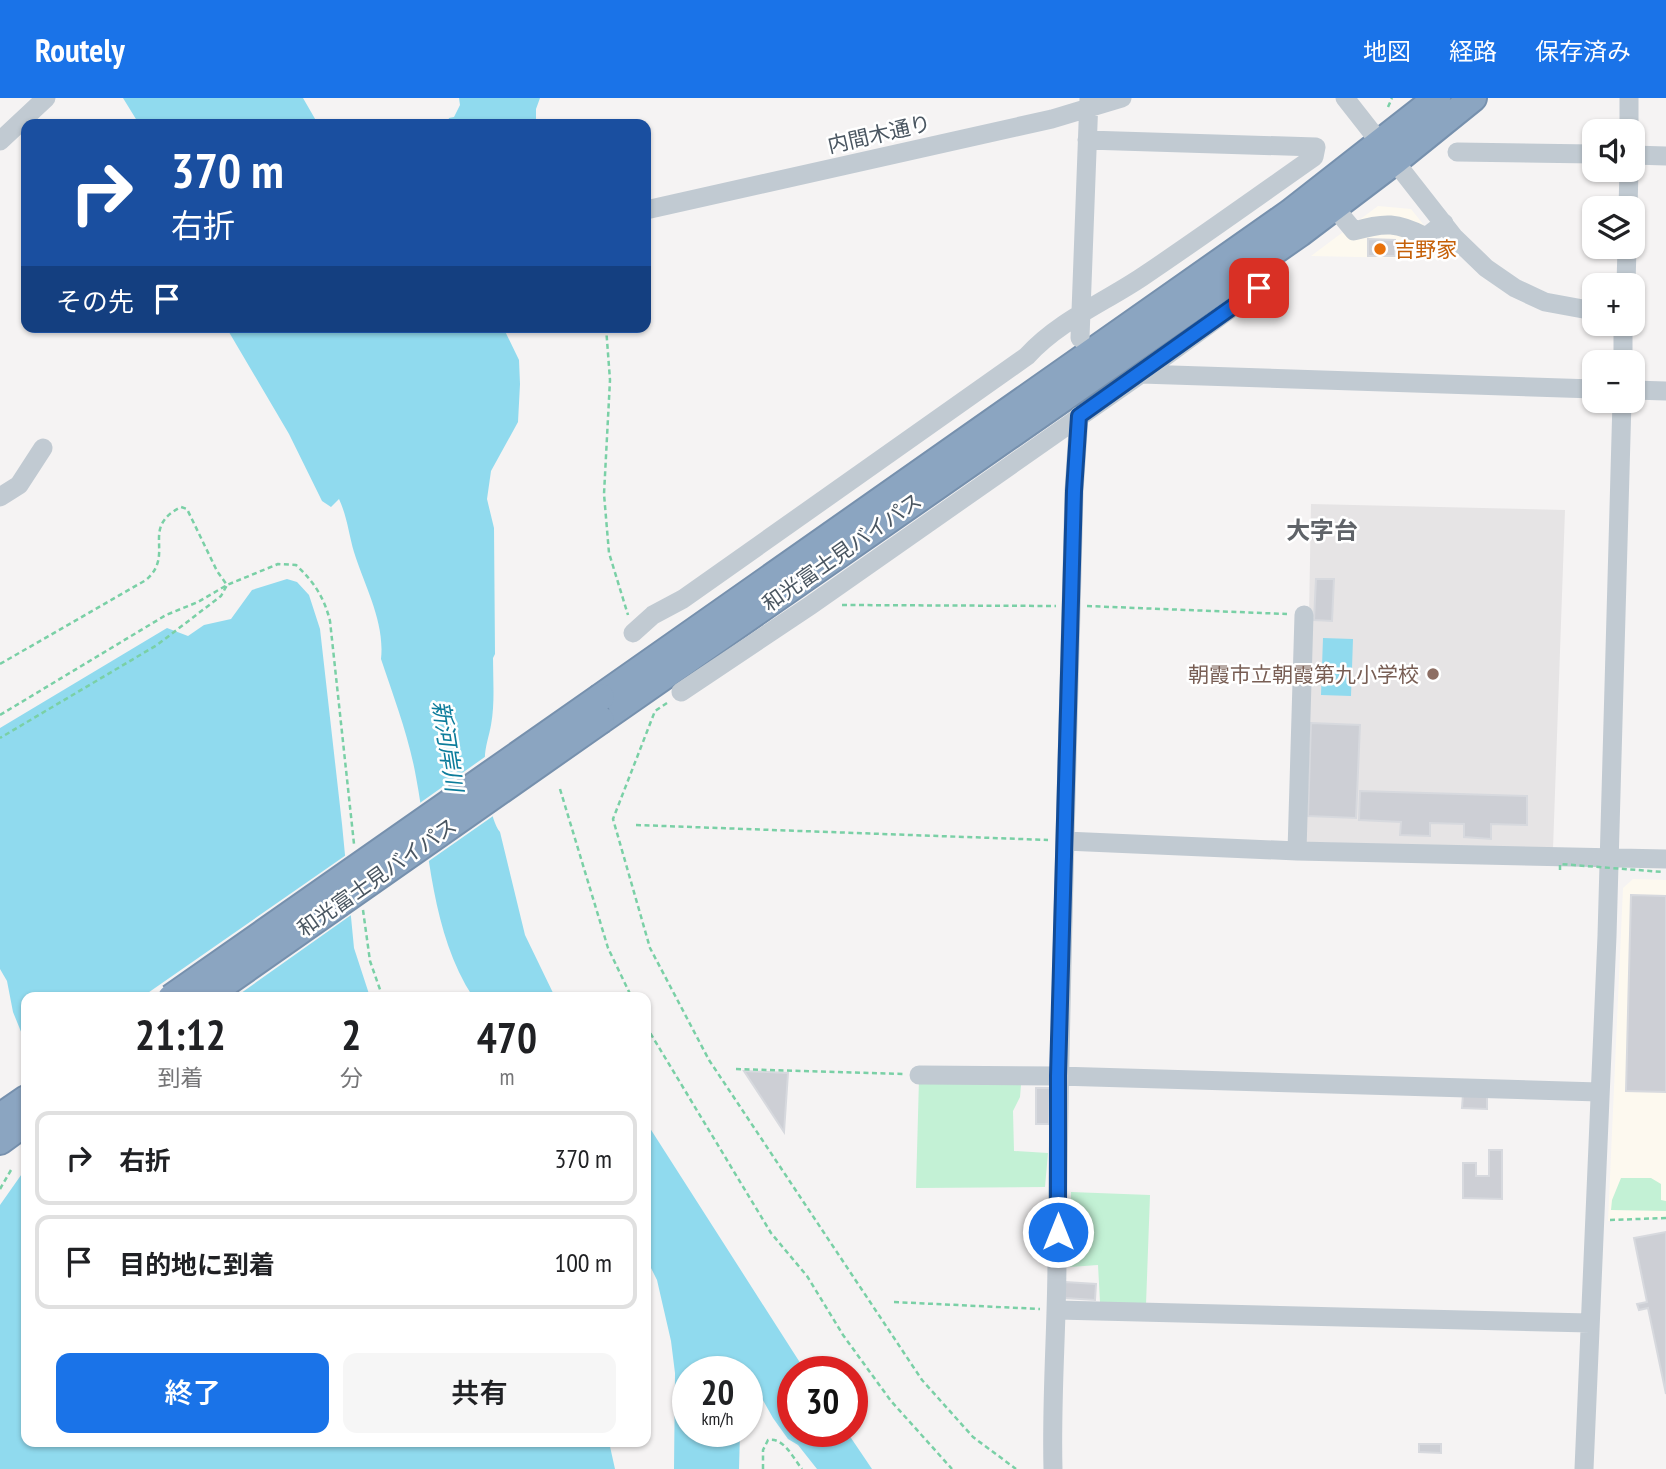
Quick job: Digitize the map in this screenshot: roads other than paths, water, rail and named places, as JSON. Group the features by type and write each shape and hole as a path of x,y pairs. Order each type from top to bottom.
{"highway":[{"name":"和光富士見バイパス","path":"180,992 1335,208 1437,98"},
{"name":"和光富士見バイパス","path":"212,992 601,708 1290,213 1473,98"},
{"path":"0,1141 20,1112"}],"street":[{"path":"24,119 46,98"},
{"name":"内間木通り","path":"651,209 1080,105 1122,98"},
{"path":"1345,98 1464,248 1486,268 1515,288 1545,302 1582,309"},
{"path":"1629,98 1629,119"},
{"path":"1080,105 1087,140 1080,338"},
{"path":"0,141 21,121"},
{"path":"633,632 653,615 682,599 1027,356 1040,341 1079,313 1107,300 1143,277 1303,165 1314,157 1316,147 1087,140"},
{"path":"1457,152 1582,154"},
{"path":"1645,155 1666,156"},
{"path":"1335,208 1354,231 1377,225 1404,226 1426,237 1444,223"},
{"path":"681,692 811,605 1259,288 1245,271"},
{"path":"1141,374 1582,389"},
{"path":"1645,390 1666,391"},
{"path":"1584,1469 1608,857 1622,413"},
{"path":"1054,1469 1052,1422 1057,1310 1058,1076 1074,491 1079,416"},
{"path":"0,497 22,482 43,448"},
{"path":"1297,851 1304,615"},
{"path":"1065,841 1297,851 1608,857 1664,865"},
{"path":"919,1075 1058,1076 1599,1092"},
{"path":"1057,1310 1590,1323"}],"water":[{"path":"123,98 303,98 315,119 136,119"},
{"path":"459,98 540,98 536,119 449,119 454,117 460,105"},
{"name":"新河岸川","path":"230,333 506,333 519,360 518,422 491,471 487,499 494,528 495,654 493,708 485,752 485,769 491,809 500,832 525,935 553,992 470,992 459,972 440,919 413,762 381,659 377,618 354,552 342,505 339,499 331,507 322,501 289,434"},
{"path":"287,579 297,582 309,595 320,629 354,948 368,992 21,992 21,1032 13,1012 7,981 0,969 0,728 167,628 188,636 204,625 231,619 252,590"},
{"path":"1323,638 1353,639 1351,696 1321,695"},
{"path":"651,1130 796,1356 777,1356 777,1424 763,1400 763,1356 673,1356 657,1280 651,1268"},
{"path":"21,1175 21,1447 610,1447 615,1469 0,1469 0,1205"},
{"path":"674,1447 740,1447 739,1469 674,1469"},
{"path":"800,1447 857,1447 872,1469 817,1469"}],"place":[{"name":"吉野家","path":"1380,249"},
{"name":"朝霞市立朝霞第九小学校","path":"1433,674"}],"district":[{"name":"大字台","path":"1322,530"}]}
